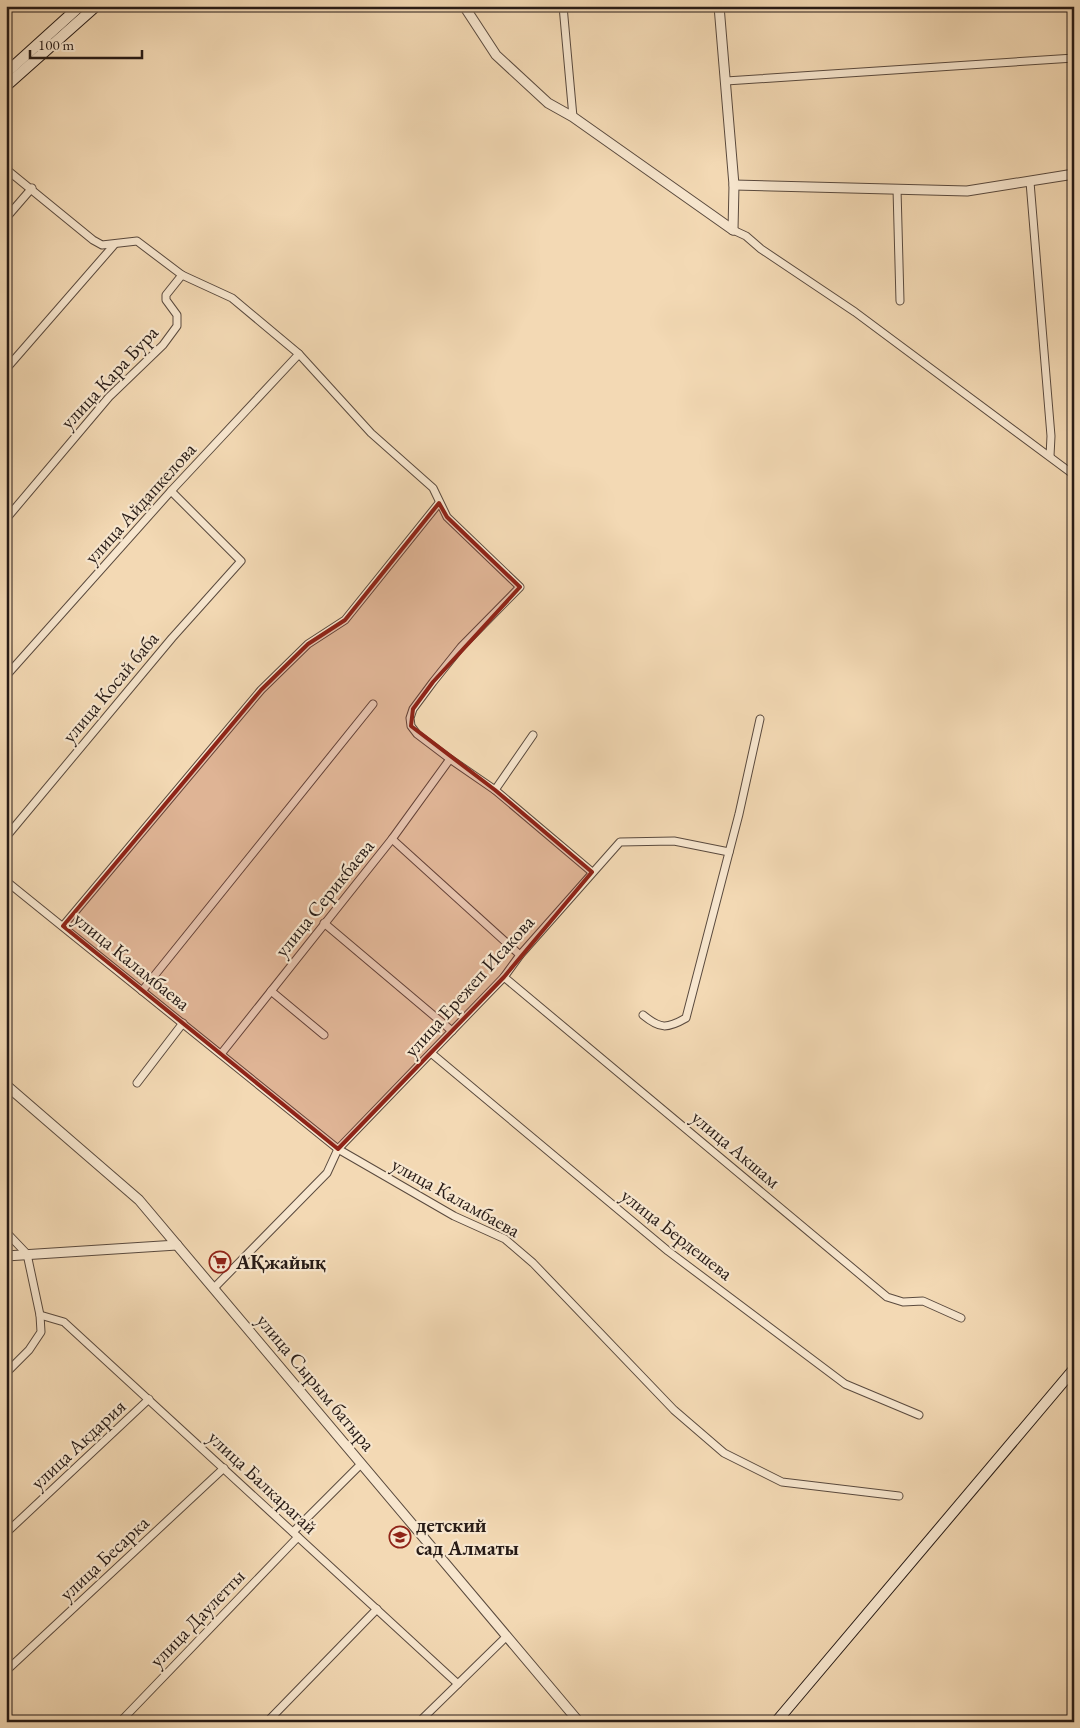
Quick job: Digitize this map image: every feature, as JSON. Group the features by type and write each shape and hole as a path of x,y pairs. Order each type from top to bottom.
{"main road":[{"path":"6,73 80,6"},
{"path":"6,86 96,6"},
{"path":"776,1722 1074,1369"}],"street":[{"path":"464,6 496,55 548,103 573,117 733,230 746,236 760,249 854,312 1074,474"},
{"path":"564,6 573,117"},
{"path":"719,6 734,185 733,230"},
{"path":"726,81 1074,58"},
{"path":"6,169 32,188 93,240 102,245 137,241 182,275 232,298 299,354 371,433 433,488 447,517 520,587 461,647 413,709 410,718 411,726 417,734 450,759 496,790 592,872"},
{"path":"734,185 968,191 1074,174"},
{"path":"1030,182 1051,436 1050,456"},
{"path":"6,218 32,188"},
{"path":"897,190 900,301"},
{"path":"6,369 114,245"},
{"name":"улица Кара Бура","path":"6,519 108,397 163,345 177,326 177,315 166,300 166,296 182,275"},
{"name":"улица Айдапкелова","path":"6,676 171,491 299,354"},
{"name":"улица Косай баба","path":"6,837 172,638 241,561 171,491"},
{"path":"63,926 261,690 308,644 345,620 439,503"},
{"path":"142,990 373,704"},
{"path":"643,1015 655,1025 671,1027 686,1018 729,852 760,719"},
{"path":"496,790 533,735"},
{"name":"улица Серикбаева","path":"221,1054 392,839 450,759"},
{"path":"392,839 520,955"},
{"name":"улица Ережеп Исакова","path":"214,1288 327,1173 338,1149 504,977 520,955 620,842 674,841 729,852"},
{"name":"улица Каламбаева","path":"6,880 338,1149 454,1216 505,1239 533,1263 674,1410 724,1452 782,1482 899,1496"},
{"path":"324,923 452,1031"},
{"name":"улица Акшам","path":"504,977 888,1297 903,1302 923,1301 960,1318"},
{"path":"271,991 324,1035"},
{"path":"137,1083 183,1023"},
{"name":"улица Бердешева","path":"431,1052 668,1250 845,1384 919,1414"},
{"name":"улица Сырым батыра","path":"6,1085 139,1200 579,1722"},
{"path":"6,1232 27,1254 40,1315 41,1332 29,1350 6,1374"},
{"path":"6,1256 177,1245"},
{"name":"улица Балкарагай","path":"40,1315 64,1322 458,1684"},
{"name":"улица Акдария","path":"6,1534 149,1399"},
{"name":"улица Даулетты","path":"120,1722 362,1464"},
{"name":"улица Бесарка","path":"6,1671 224,1468"},
{"path":"267,1722 377,1609"},
{"path":"419,1722 507,1636"}],"highlighted area":[{"path":"439,503 447,517 520,587 433,682 413,709 411,726 495,790 592,872 504,977 338,1149 63,926 261,690 308,644 345,620"}],"place":[{"name":"АҚжайық","path":"220,1262"},
{"name":"детский сад Алматы","path":"400,1537"}]}
